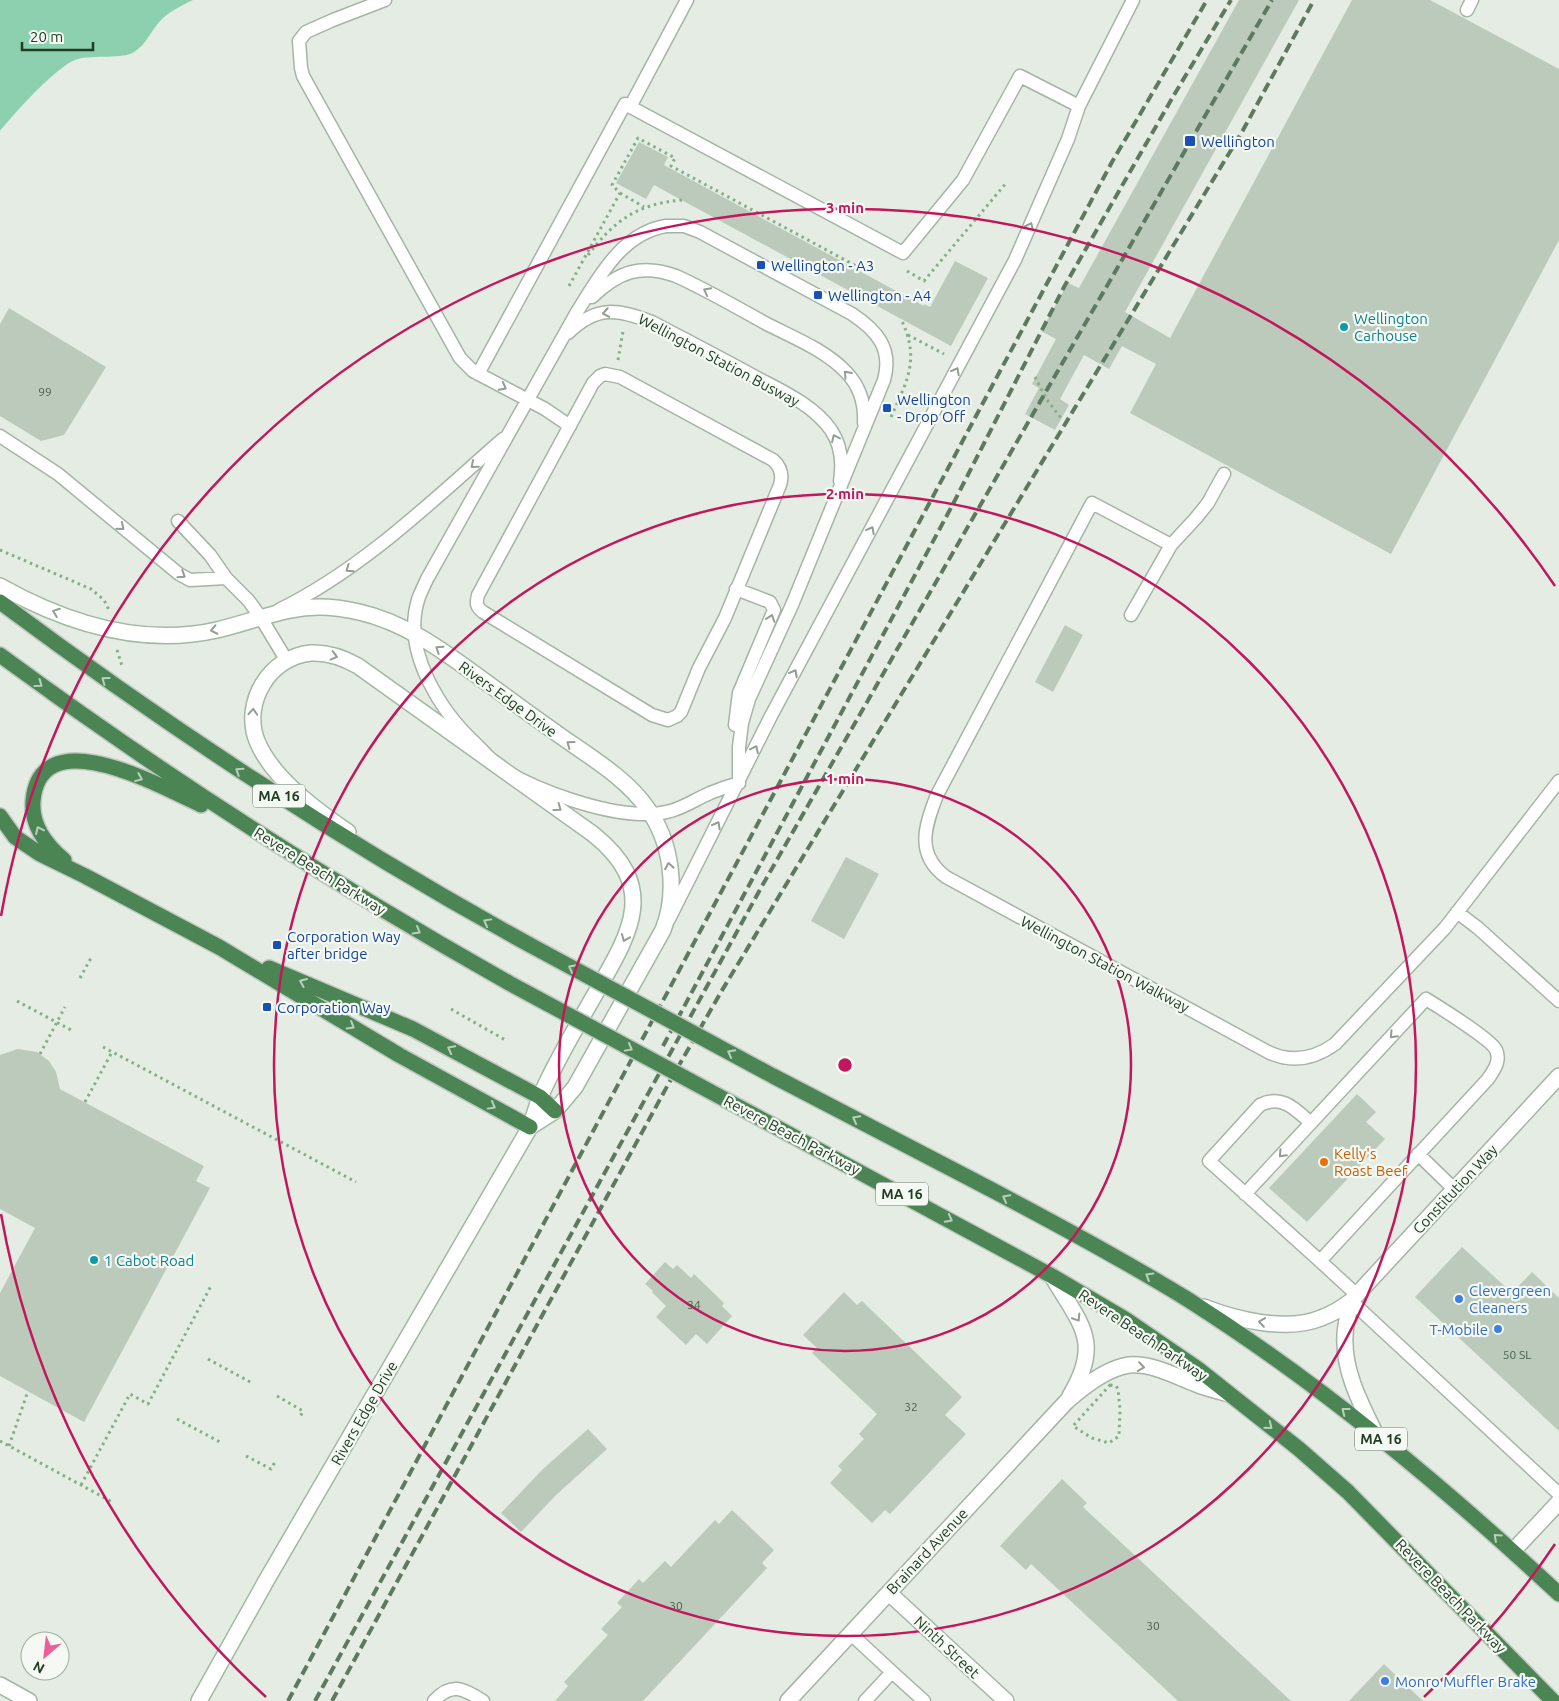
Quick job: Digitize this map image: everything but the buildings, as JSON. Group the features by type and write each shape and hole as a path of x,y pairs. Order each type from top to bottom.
{"highway":[{"name":"MA 16","path":"0,602 107,681 206,748 329,828 414,880 530,945 774,1076 1068,1230 1190,1301 1273,1357 1376,1435 1449,1494 1559,1594"},
{"name":"Revere Beach Parkway","path":"0,655 117,740 256,832 403,922 509,983 1052,1276 1137,1327 1232,1395 1310,1458 1348,1492 1553,1701"},
{"path":"85,876 66,863 51,848 40,834 34,818 34,792 40,778 50,768 63,762 80,760 106,765 168,790 256,832"},
{"path":"0,816 10,832 27,846 219,946 399,1055 530,1127"},
{"path":"219,946 413,1029 540,1097 554,1111"}],"main road":[{"name":"Rivers Edge Drive","path":"0,586 49,610 114,631 139,635 186,635 216,630 293,609 326,607 359,612 388,620 416,634 448,655 615,776 640,798 651,814 664,845 671,876 671,904 663,930 569,1095 548,1117 530,1127"},
{"name":"Rivers Edge Drive","path":"199,1701 530,1127 540,1097 556,1064 625,940 631,920 631,886 624,868 603,842 350,662 335,656 319,653 302,655 287,661 276,668 268,677 258,691 253,705 252,719 255,734 266,758 289,784 322,813 414,880"},
{"name":"Constitution Way","path":"1190,1301 1244,1320 1280,1324 1321,1318 1354,1298 1559,1076"},
{"name":"Brainard Avenue","path":"1052,1276 1082,1325 1087,1345 1087,1358 1084,1369 1067,1401"},
{"path":"1354,1298 1344,1338 1350,1377 1360,1403 1376,1435"},
{"name":"Brainard Avenue","path":"788,1701 1067,1401 1096,1380 1124,1366 1142,1366 1232,1395"},
{"path":"1513,1551 1559,1502"},
{"name":"Ninth Street","path":"888,1593 1006,1701"},
{"path":"0,1685 29,1701"}],"lane":[{"path":"385,0 306,32 299,41 300,68 460,358 478,374 545,409 570,426"},
{"path":"630,107 686,0"},
{"path":"663,930 739,783 771,716 1011,267 1068,138 1079,106 1133,0"},
{"path":"478,374 625,104 903,253 963,180 1020,76 1079,106"},
{"name":"Wellington Station Busway","path":"666,226 692,228 844,309 864,322 875,333 885,351 886,368 884,380 792,605 749,699 740,731 739,783 709,794 677,810 651,814 629,813 604,809 550,791 504,770 466,736 442,704 423,665 416,634 416,613 422,590 578,312 603,272 619,252 638,236 666,226"},
{"name":"Wellington Station Busway","path":"578,312 599,290 618,277 635,270 654,270 676,276 816,350 839,366 851,378 862,398 864,411 862,435"},
{"name":"Wellington Station Busway","path":"561,341 574,327 592,316 602,313 621,312 652,322 795,398 822,419 832,431 838,443 841,458 841,475 835,503"},
{"path":"605,374 615,375 773,460 778,464 782,474 780,485 724,618 695,677 684,706 677,716 668,720 652,716 478,609 476,605 478,595 596,379 605,374"},
{"path":"261,618 305,596 370,554 510,433"},
{"path":"0,436 58,474 179,574 190,580 226,578"},
{"path":"1131,615 1171,545 1208,503 1224,474"},
{"name":"Wellington Station Walkway","path":"1171,545 1092,503 937,796 926,825 924,836 929,856 938,871 957,884 1268,1052 1290,1058 1314,1055 1334,1044 1432,943 1559,781"},
{"path":"178,521 210,555 226,578 249,601 287,661"},
{"path":"736,589 770,602 774,610 744,681 737,704 735,727 739,783"},
{"path":"1458,912 1559,1001"},
{"path":"1245,1194 1426,999 1492,1045 1496,1050 1498,1058 1497,1065 1488,1078 1320,1261"},
{"path":"1311,1124 1295,1109 1276,1100 1268,1101 1260,1105 1209,1161 1320,1261 1354,1298 1559,1494"},
{"path":"1418,1154 1454,1190"},
{"path":"851,1634 924,1701"},
{"path":"865,1701 892,1672"},
{"path":"434,1701 444,1690 456,1688 468,1692 483,1701"}],"path":[{"path":"899,267 924,280 1007,182"},
{"path":"620,194 644,207"},
{"path":"615,375 623,329"},
{"path":"908,335 951,358"},
{"path":"1035,377 1047,400 1061,418"},
{"path":"80,978 91,958"},
{"path":"17,1001 71,1030"},
{"path":"40,1054 65,1007"},
{"path":"451,1009 507,1041"},
{"path":"103,1047 356,1182"},
{"path":"85,1102 112,1052"},
{"path":"81,1485 130,1394 148,1404 211,1286"},
{"path":"208,1359 252,1383"},
{"path":"1072,1426 1092,1438 1109,1443 1119,1436 1120,1410 1118,1389 1113,1385 1110,1386 1100,1396"},
{"path":"9,1446 28,1391"},
{"path":"277,1396 303,1411 299,1419"},
{"path":"177,1419 220,1442"},
{"path":"0,1441 114,1503"},
{"path":"246,1456 271,1469 275,1462"}],"shaded area":[{"path":"0,0 193,0 164,17 144,43 134,52 123,55 78,59 69,63 48,79 0,131"}],"railway":[{"path":"288,1701 1112,162 1207,0"},
{"path":"663,1046 953,504 1064,287 1231,0"},
{"path":"315,1701 762,886 1272,0"},
{"path":"332,1701 670,1081 721,992 1242,132 1314,0"}],"place":[{"name":"Wellington","path":"1190,141"},
{"name":"Wellington - A3","path":"761,265"},
{"name":"Wellington - A4","path":"818,295"},
{"name":"Wellington Carhouse","path":"1344,327"},
{"name":"Wellington - Drop Off","path":"887,408"},
{"name":"Corporation Way after bridge","path":"277,945"},
{"name":"Corporation Way","path":"267,1007"},
{"name":"Kelly's Roast Beef","path":"1324,1162"},
{"name":"1 Cabot Road","path":"94,1260"},
{"name":"Clevergreen Cleaners","path":"1459,1299"},
{"name":"T-Mobile","path":"1498,1329"},
{"name":"Monro Muffler Brake","path":"1385,1681"}]}
